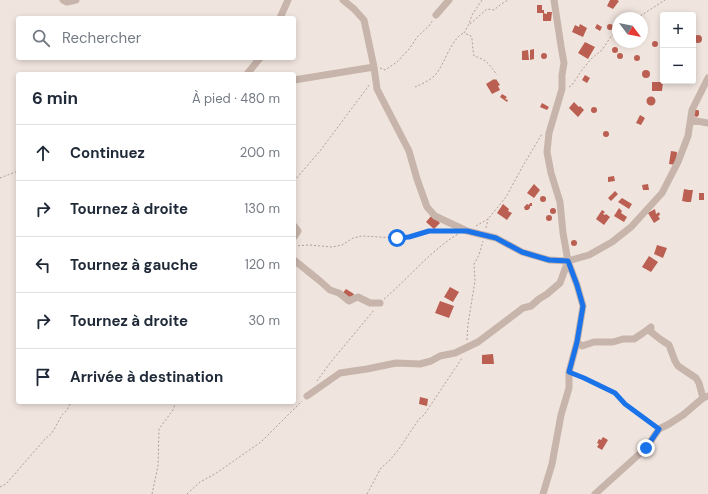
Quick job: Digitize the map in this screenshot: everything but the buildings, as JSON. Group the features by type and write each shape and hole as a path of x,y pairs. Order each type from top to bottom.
{"street":[{"path":"63,0 67,2 76,0"},
{"path":"281,16 288,0"},
{"path":"343,0 354,8 364,20 374,66 377,89 410,151 417,179 427,207 435,216 467,231 496,238 522,252 549,260 568,261 589,255 612,242 631,227 662,192 681,156 688,136 692,110 708,78"},
{"path":"436,15 448,0"},
{"path":"543,494 552,464 561,415 569,388 569,372 577,342 583,306 568,261 560,202 551,173 547,152 549,133 562,89 564,63 557,27 554,0"},
{"path":"249,72 258,60"},
{"path":"296,80 374,66"},
{"path":"691,120 708,123"},
{"path":"308,396 340,373 396,363 420,364 431,361 440,356 455,353 478,342 523,308 531,306 560,283 568,261"},
{"path":"296,262 330,290 349,301 358,297 370,303 380,303"},
{"path":"577,342 582,346 594,342 613,342 623,339 634,339 651,327 651,332 669,345 678,366 696,378 706,397 679,418 659,429 646,448 595,494"}],"path":[{"path":"415,87 436,75 454,42 460,34 464,32 472,15 482,0"},
{"path":"469,24 487,9 494,10 508,0"},
{"path":"646,12 665,0"},
{"path":"374,66 385,70 397,62 418,36 429,26 436,15"},
{"path":"464,32 472,39 472,50 474,56 487,62 497,75"},
{"path":"561,94 572,85 592,58 602,50 612,35"},
{"path":"296,179 320,151 372,82"},
{"path":"316,382 368,315 380,303 397,289 437,249 458,234 467,231 488,219 506,196 545,131"},
{"path":"0,178 16,172"},
{"path":"296,246 342,245 353,238 362,236 397,238 409,237 429,231 452,231"},
{"path":"569,372 615,393 625,404 659,429"},
{"path":"186,494 200,482 215,474 260,442 308,396"},
{"path":"0,486 6,484 52,433 70,404"},
{"path":"152,494 158,466 159,429 173,410 175,404"}],"route":[{"path":"397,238 409,237 429,231 467,231 496,238 522,252 549,260 568,261 583,306 577,342 569,372 615,393 625,404 659,429 646,448"}]}
